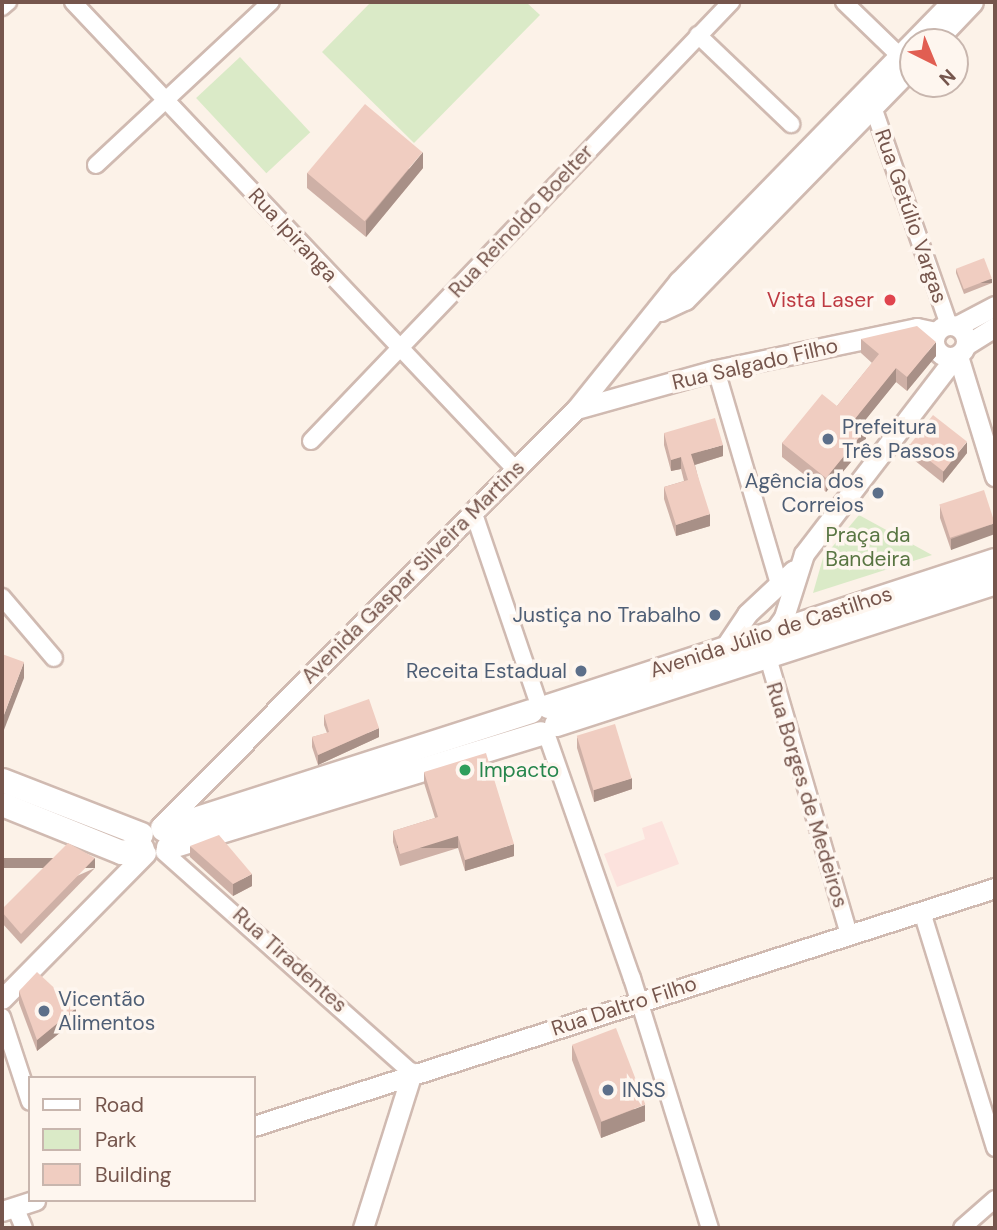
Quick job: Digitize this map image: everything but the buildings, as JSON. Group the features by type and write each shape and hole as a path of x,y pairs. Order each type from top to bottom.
{"main road":[{"name":"Avenida Júlio de Castilhos","path":"543,719 727,644 995,561"},
{"name":"Avenida Júlio de Castilhos","path":"155,842 543,719 767,654 995,582"},
{"path":"2,780 155,842"},
{"path":"2,804 121,852 155,842"}],"street":[{"path":"2,7 8,2"},
{"name":"Rua Ipiranga","path":"73,2 514,468"},
{"path":"96,165 271,2"},
{"name":"Rua Reinoldo Boelter","path":"311,441 730,2"},
{"path":"844,2 899,54"},
{"name":"Avenida Gaspar Silveira Martins","path":"931,28 951,2"},
{"path":"948,28 973,2"},
{"path":"698,34 791,124"},
{"name":"Avenida Gaspar Silveira Martins","path":"2,999 514,468 576,409 660,312 679,281 899,68"},
{"name":"Avenida Gaspar Silveira Martins","path":"660,312 685,300 873,107 899,71"},
{"name":"Rua Getúlio Vargas","path":"873,107 947,328"},
{"path":"960,353 937,351 947,328 995,306"},
{"path":"727,644 786,575 960,353 995,327"},
{"name":"Rua Salgado Filho","path":"576,409 716,370 917,328 947,328"},
{"path":"947,328 960,353 995,476"},
{"path":"716,370 786,575 784,617 775,629 767,654"},
{"path":"473,511 639,1001 710,1228"},
{"path":"2,597 54,658"},
{"name":"Rua Borges de Medeiros","path":"767,654 849,935"},
{"name":"Rua Tiradentes","path":"155,842 412,1073"},
{"name":"Rua Daltro Filho","path":"256,1125 412,1073 995,888"},
{"path":"922,912 995,1148"},
{"path":"2,1017 28,1096"},
{"path":"363,1228 412,1073"},
{"path":"962,1228 995,1199"},
{"path":"24,1228 9,1209 29,1202"}],"shaded area":[{"path":"662,821 679,864 617,887 604,854 645,839 642,828"}],"green space":[{"path":"371,2 526,2 540,15 414,143 322,52"},
{"path":"240,57 310,132 266,173 196,98"},
{"name":"Praça da Bandeira","path":"859,515 932,555 813,593 823,558"}],"place":[{"name":"Vista Laser","path":"890,300"},
{"name":"Prefeitura Três Passos","path":"828,439"},
{"name":"Agência dos Correios","path":"878,493"},
{"name":"Justiça no Trabalho","path":"715,615"},
{"name":"Receita Estadual","path":"581,671"},
{"name":"Impacto","path":"465,770"},
{"name":"Vicentão Alimentos","path":"44,1011"},
{"name":"INSS","path":"608,1090"}]}
